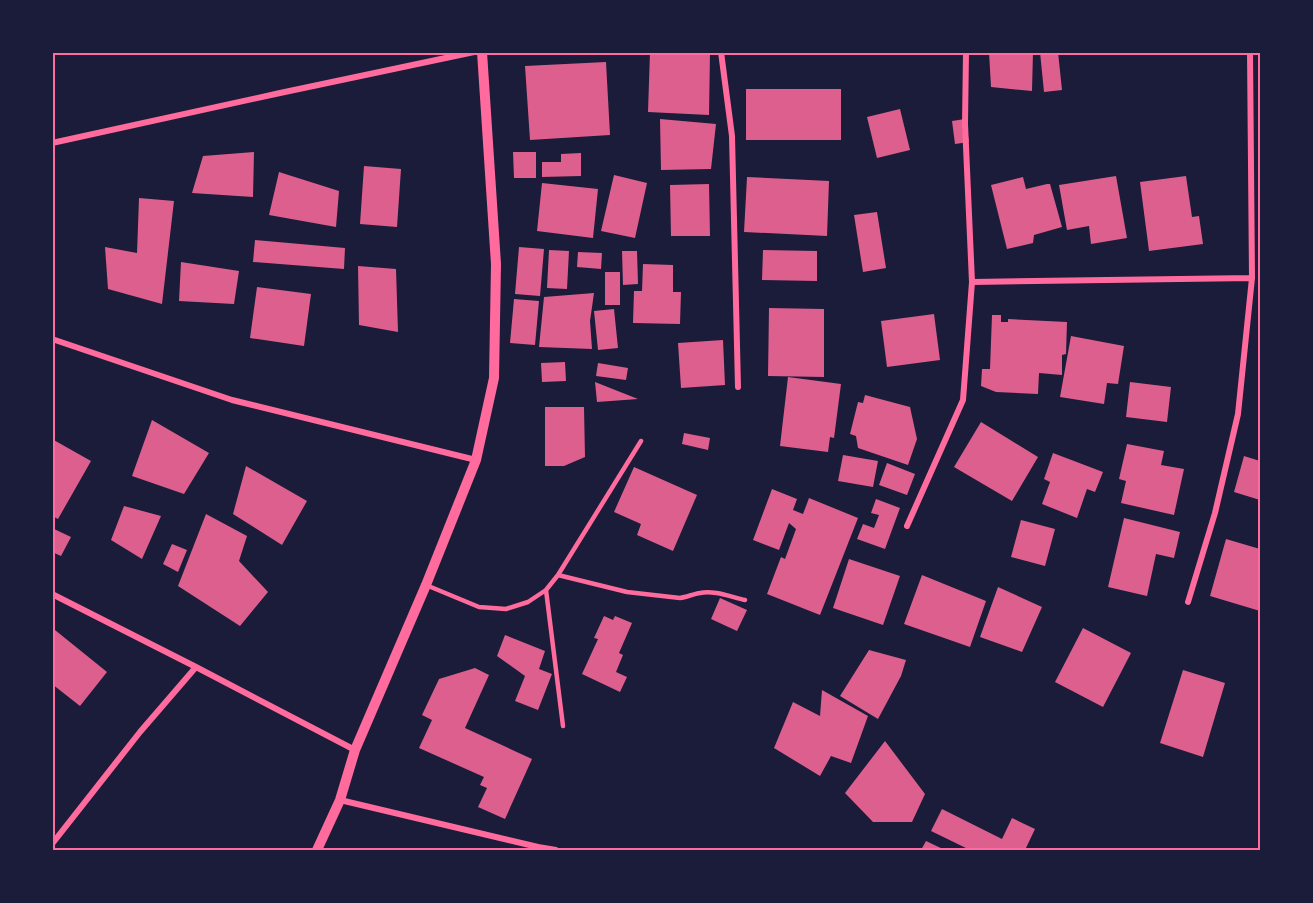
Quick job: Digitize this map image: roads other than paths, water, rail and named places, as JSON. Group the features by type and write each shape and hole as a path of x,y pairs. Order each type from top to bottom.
{"street":[{"path":"52,143 474,52"},
{"path":"317,850 340,800 355,750 426,585 476,460 494,378 496,264 482,52"},
{"path":"721,52 732,136 738,387"},
{"path":"908,526 963,400 972,282 965,124 966,52"},
{"path":"1188,602 1215,513 1238,414 1252,278 1250,52"},
{"path":"972,282 1252,278"},
{"path":"52,339 232,400 476,460"},
{"path":"52,594 355,750"},
{"path":"52,844 140,732 196,667"},
{"path":"340,800 539,849 556,850"}],"lane":[{"path":"426,585 479,607 506,609 528,602 546,590 558,575 641,441"},
{"path":"558,575 627,592 680,598 709,592 745,600"},
{"path":"546,590 563,726"}]}
